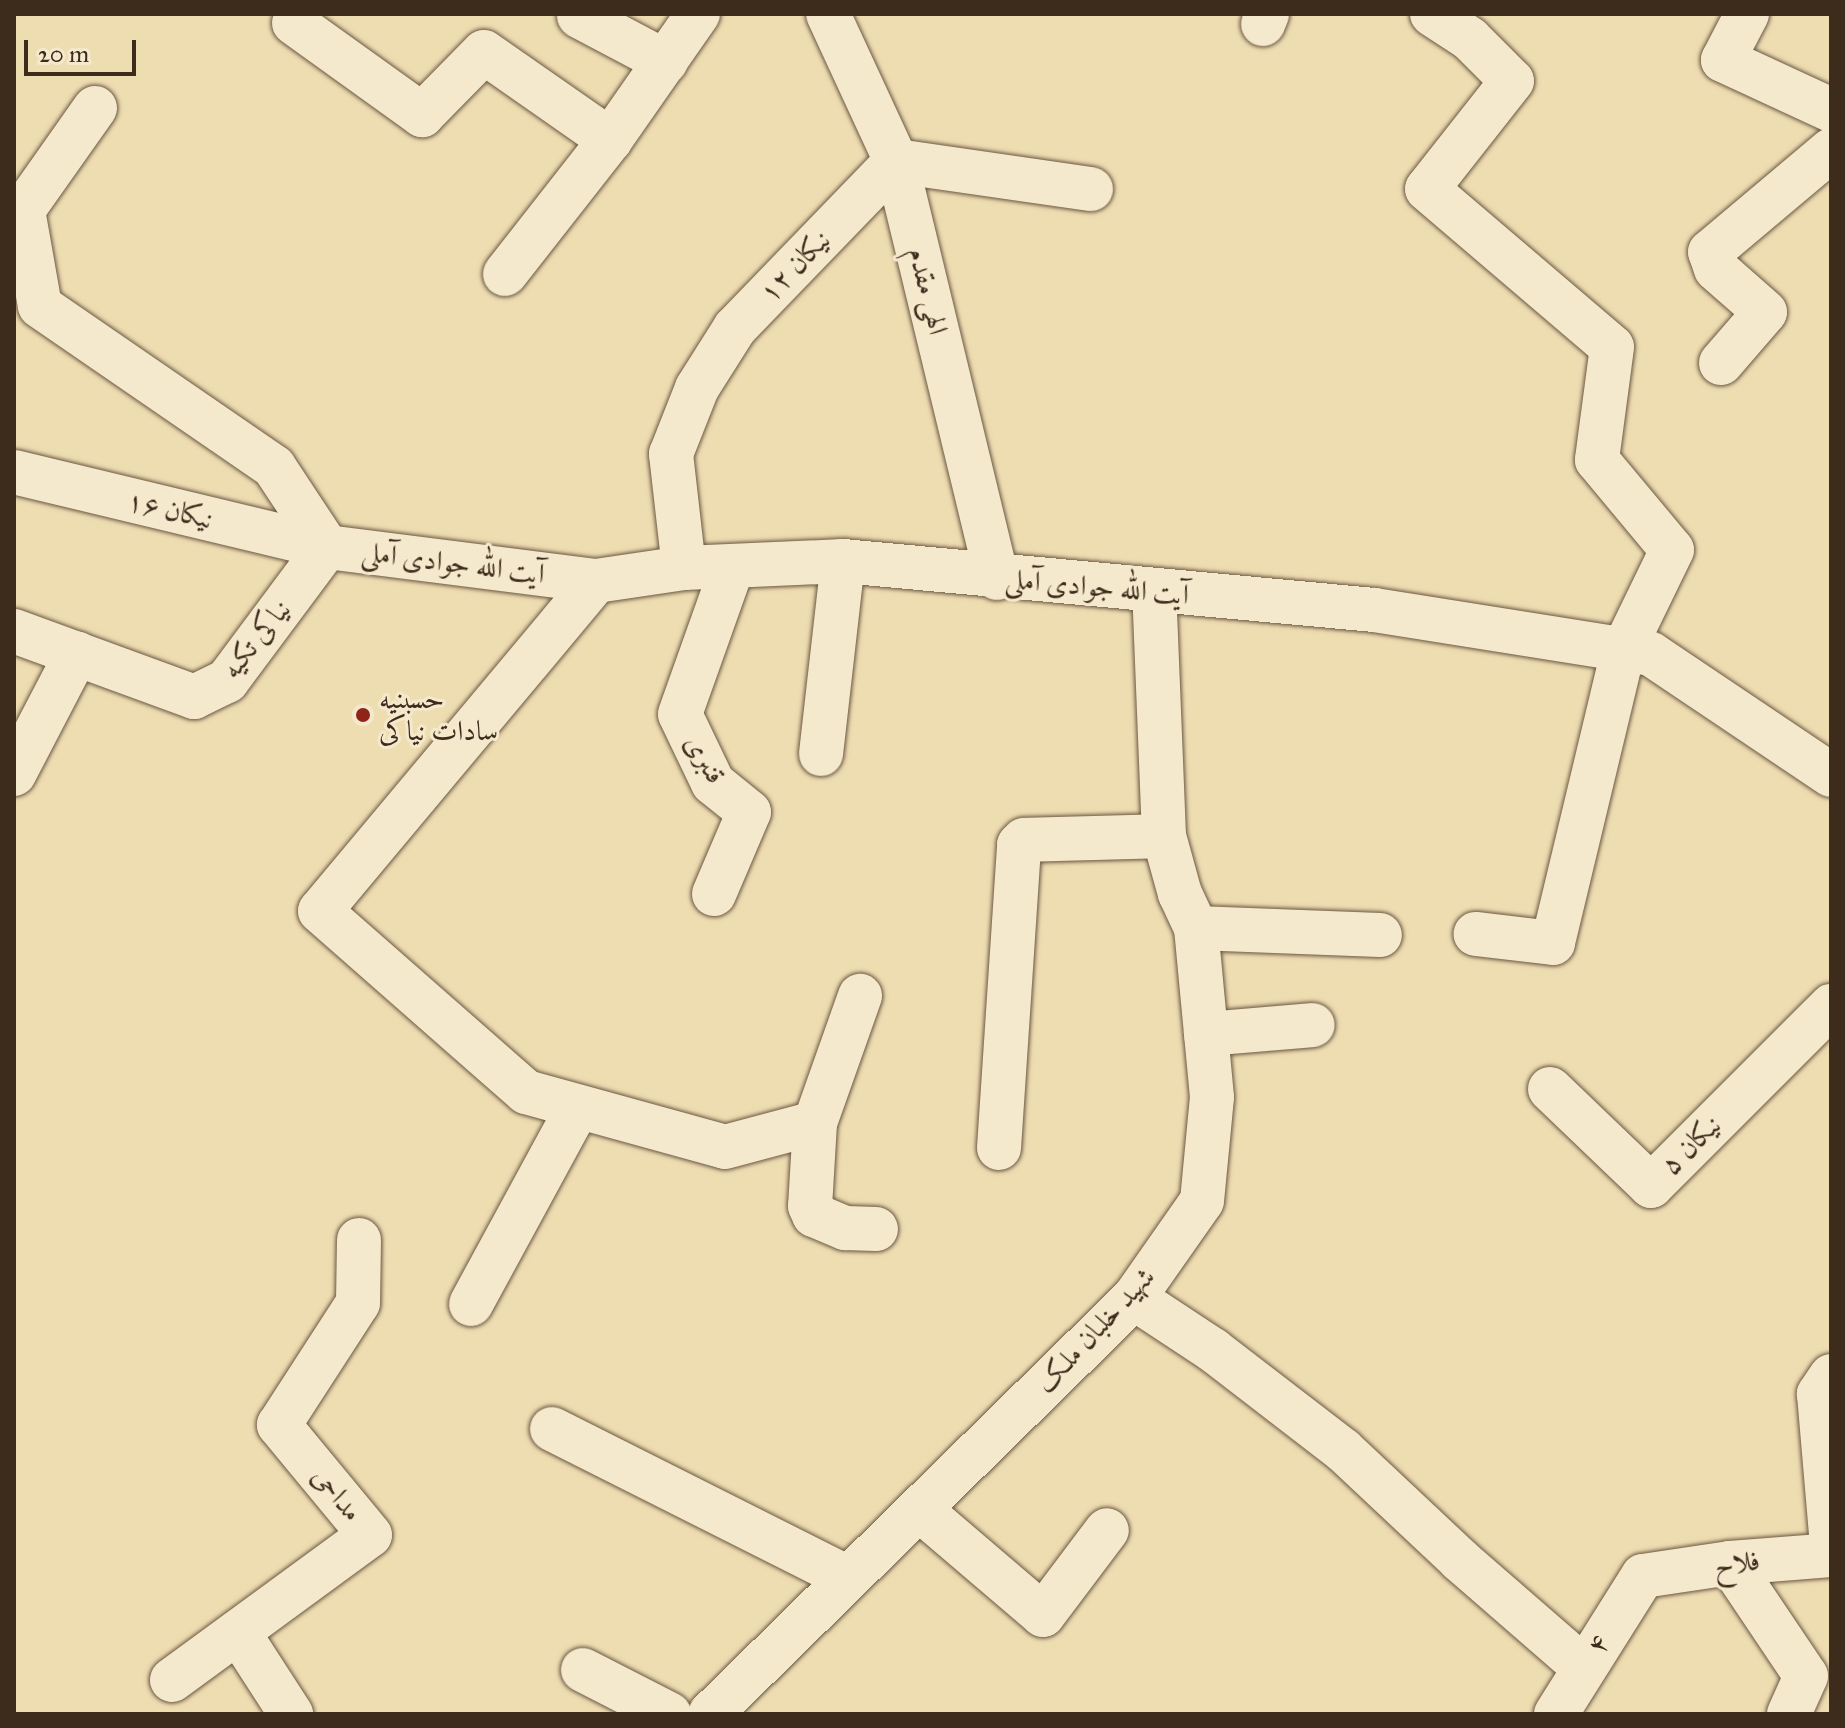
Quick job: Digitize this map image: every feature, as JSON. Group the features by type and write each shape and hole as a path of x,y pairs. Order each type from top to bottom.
{"street":[{"path":"505,274 610,140 698,14"},
{"name":"الهی مقدم","path":"828,14 896,161 997,578"},
{"path":"1432,14 1470,39 1512,81 1427,189 1612,347 1597,460 1672,550 1623,651 1553,943 1476,934"},
{"path":"1747,14 1723,60 1831,110"},
{"path":"579,16 666,62"},
{"path":"294,23 422,115 484,52 610,140"},
{"path":"95,108 23,210 40,306 274,467 327,547"},
{"path":"1721,363 1765,312 1716,269 1710,252 1831,150"},
{"path":"896,161 1091,189"},
{"name":"نیکان ۱۲","path":"684,568 671,454 697,388 735,328 896,161"},
{"name":"نیکان ۱۶","path":"14,472 327,547"},
{"name":"آیت الله جوادی آملی","path":"327,547 596,581 684,568 843,561 997,578 1374,610 1651,654 1831,775"},
{"name":"نیاکی تکیه","path":"14,631 194,697 227,681 327,547"},
{"path":"821,754 843,561"},
{"name":"قنبری","path":"714,894 749,812 713,783 680,714 732,568"},
{"path":"596,581 320,911 526,1092 725,1147 815,1123"},
{"name":"شهید خلبان ملک","path":"710,1714 1134,1298 1202,1201 1212,1097 1196,928 1180,894 1164,836 1154,592"},
{"path":"14,774 77,653"},
{"path":"999,1148 1015,853 1019,845 1024,840 1164,836"},
{"path":"1196,928 1380,935"},
{"path":"860,996 815,1123 810,1206 814,1215 845,1228 876,1229"},
{"name":"نیکان ۵","path":"1550,1089 1651,1186 1831,1006"},
{"path":"1206,1034 1313,1025"},
{"path":"471,1304 578,1107"},
{"name":"مداحی","path":"172,1680 370,1535 279,1425 358,1303 359,1240"},
{"path":"1134,1298 1213,1350 1343,1450 1460,1560 1583,1667"},
{"path":"1831,1376 1819,1394 1831,1534"},
{"path":"552,1429 848,1578"},
{"path":"919,1509 1043,1615 1107,1530"},
{"name":"فلاح","path":"1643,1576 1730,1563 1831,1555"},
{"path":"1730,1563 1806,1676 1789,1714"},
{"name":"۴","path":"1556,1714 1643,1576"},
{"path":"238,1632 291,1714"},
{"path":"583,1670 669,1714"}],"place":[{"name":"حسینیه سادات نیاکی","path":"363,715"}]}
